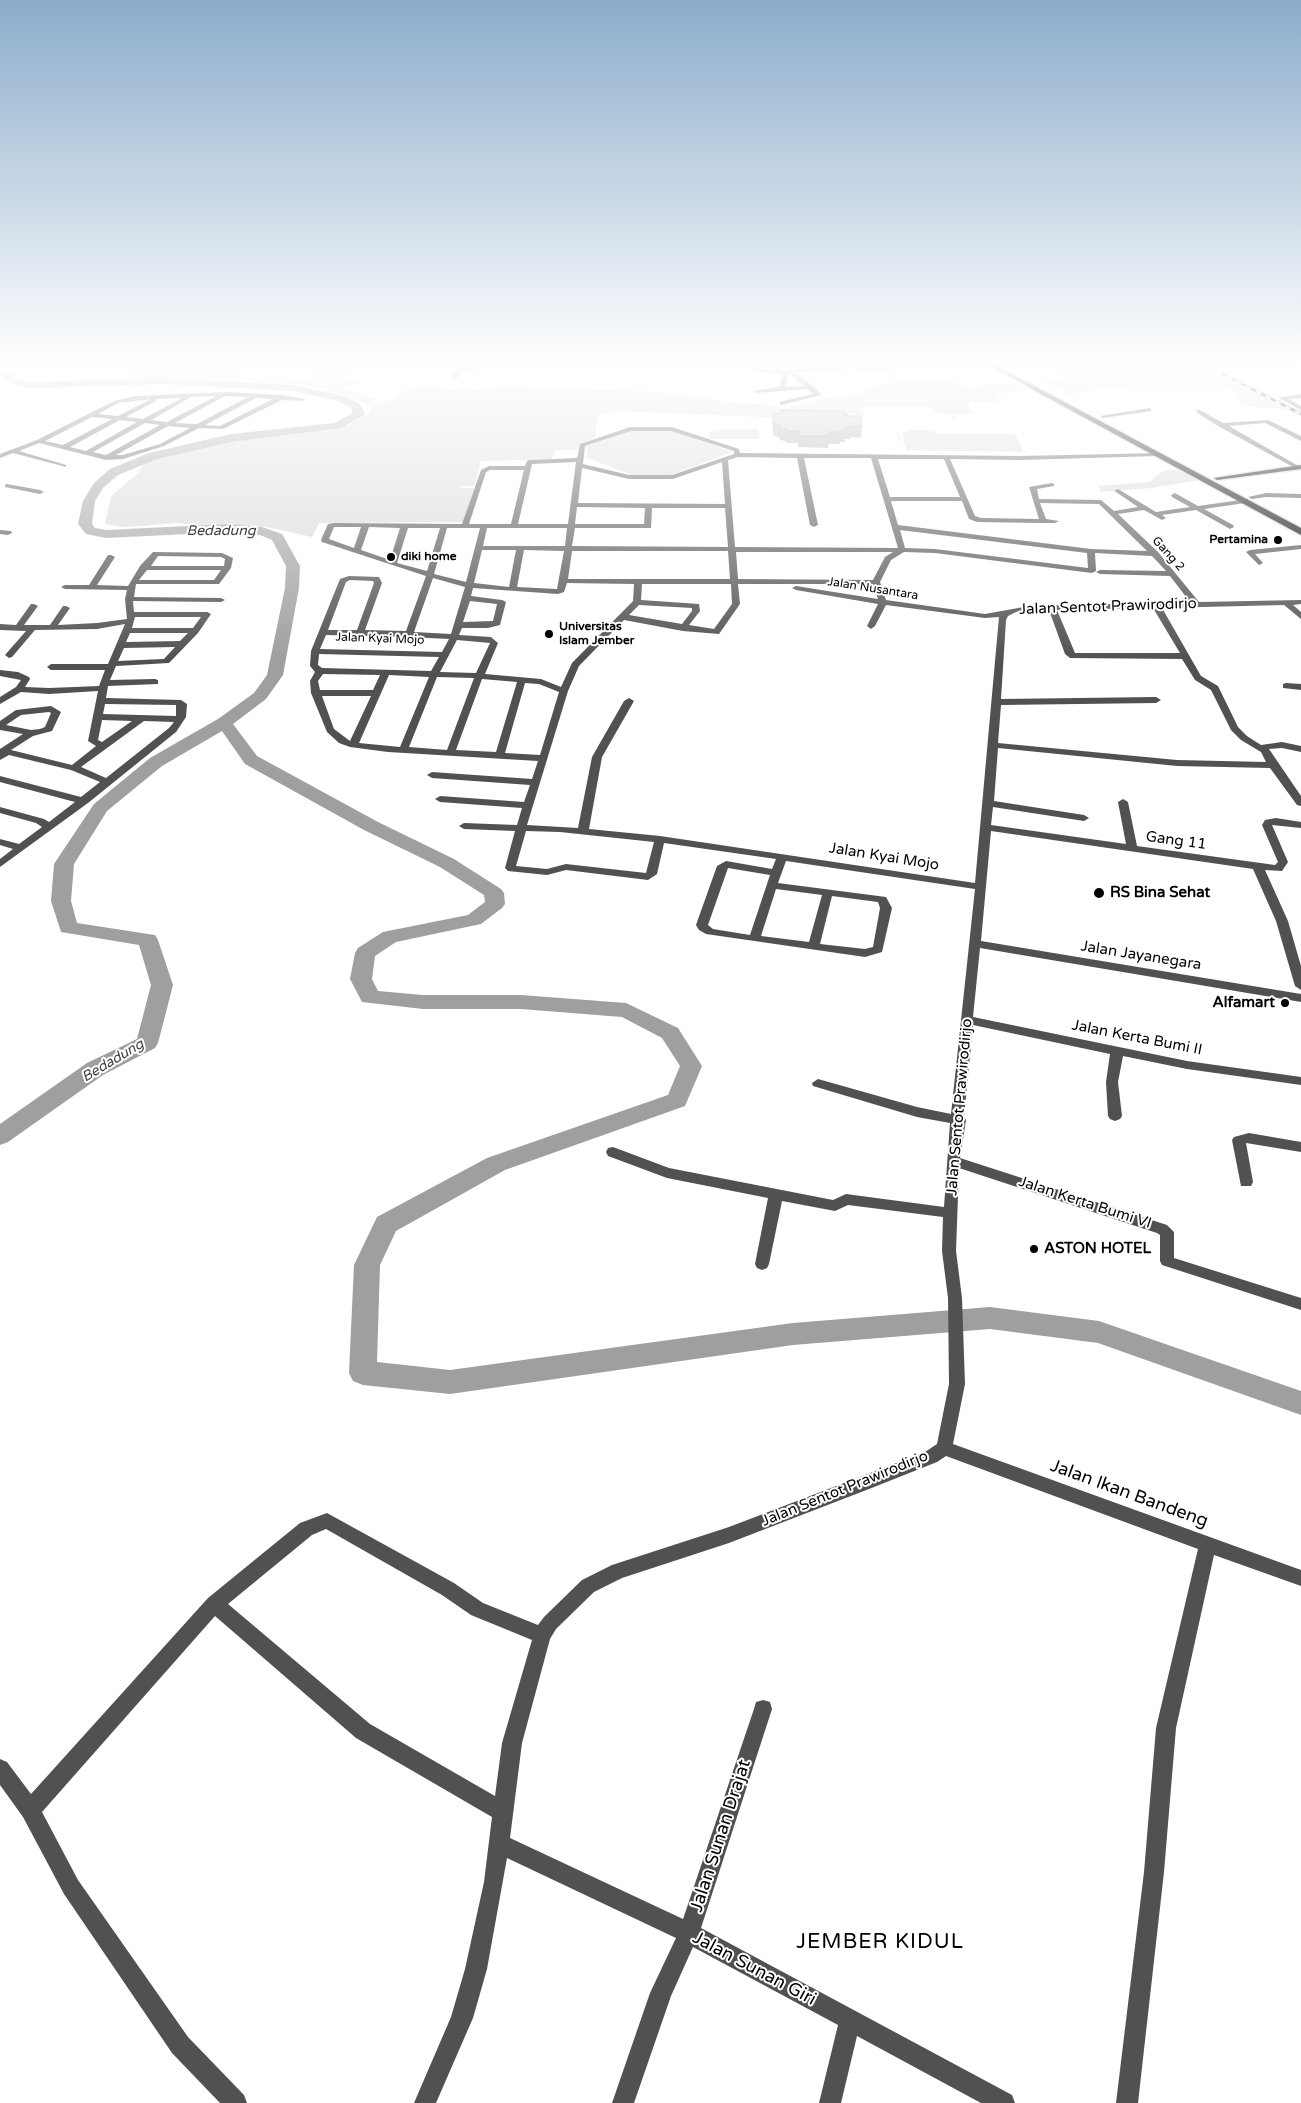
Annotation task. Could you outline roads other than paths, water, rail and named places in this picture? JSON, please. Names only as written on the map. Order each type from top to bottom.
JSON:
[{"type":"highway","points":[[1179,464],[1301,523]]},
{"type":"highway","points":[[1192,464],[1217,478],[1301,532]]},
{"type":"main road","points":[[1217,478],[1299,467]]},
{"type":"street","points":[[58,464],[64,466]]},
{"type":"street","points":[[514,526],[528,464]]},
{"type":"street","points":[[580,464],[570,526],[564,581],[561,590],[558,592],[512,590],[468,585],[393,564],[327,541],[325,538],[332,525],[570,526],[731,550],[935,551],[1092,571],[1091,551]]},
{"type":"street","points":[[588,464],[633,477],[671,477],[710,464]]},
{"type":"street","points":[[624,618],[710,632],[717,631],[736,606],[725,464]]},
{"type":"street","points":[[802,464],[814,525]]},
{"type":"street","points":[[876,464],[888,499],[901,550]]},
{"type":"street","points":[[949,464],[970,516],[975,519],[1055,522]]},
{"type":"street","points":[[465,526],[483,471],[489,468],[527,468]]},
{"type":"street","points":[[0,490],[4,485],[40,492]]},
{"type":"street","points":[[1043,521],[1033,486],[1052,485]]},
{"type":"street","points":[[1118,491],[1166,521]]},
{"type":"street","points":[[1175,494],[1230,528]]},
{"type":"street","points":[[1155,514],[1266,495],[1301,496]]},
{"type":"street","points":[[888,499],[963,500]]},
{"type":"street","name":"Gang 2","points":[[1036,501],[1096,500],[1102,503],[1155,554],[1196,604]]},
{"type":"street","points":[[573,505],[728,506]]},
{"type":"street","points":[[648,538],[650,505]]},
{"type":"street","points":[[1112,513],[1145,508]]},
{"type":"street","points":[[357,551],[366,525]]},
{"type":"street","points":[[393,564],[405,525]]},
{"type":"street","name":"Jalan Kyai Mojo","points":[[409,634],[430,575],[444,526]]},
{"type":"street","points":[[451,752],[479,676],[494,643],[493,640],[454,636],[459,625],[484,526]]},
{"type":"street","points":[[896,527],[1091,551],[1155,554]]},
{"type":"street","points":[[0,532],[8,534]]},
{"type":"street","points":[[479,548],[567,549],[648,538]]},
{"type":"street","points":[[1259,563],[1250,552],[1301,547]]},
{"type":"street","points":[[512,590],[520,548]]},
{"type":"street","points":[[878,550],[888,559]]},
{"type":"street","points":[[871,626],[883,603],[876,582],[888,559],[901,550]]},
{"type":"street","points":[[65,587],[92,588],[131,585],[214,583],[219,581],[227,568],[229,558],[225,555],[156,554],[131,585],[129,599],[130,622],[104,686],[93,741],[102,746]]},
{"type":"street","points":[[92,588],[111,557]]},
{"type":"street","points":[[143,568],[227,568]]},
{"type":"street","points":[[1100,572],[1172,574]]},
{"type":"street","name":"Jalan Kyai Mojo","points":[[316,693],[314,680],[320,671],[314,666],[315,651],[344,579],[376,579],[379,581],[360,633]]},
{"type":"street","points":[[564,581],[876,582]]},
{"type":"street","points":[[638,581],[637,602],[624,618],[594,644],[575,665],[564,691],[510,868],[547,872],[566,867],[648,877],[652,874],[660,839]]},
{"type":"street","name":"Jalan Nusantara","points":[[759,582],[883,603],[1004,617]]},
{"type":"street","points":[[459,625],[488,625],[497,623],[502,602],[466,598]]},
{"type":"street","points":[[52,667],[111,666],[164,662],[195,631],[218,600],[129,599]]},
{"type":"street","points":[[637,602],[696,606],[696,611],[683,628]]},
{"type":"street","name":"Jalan Sentot Prawirodirjo","points":[[425,2103],[462,2018],[476,1969],[494,1882],[512,1743],[542,1635],[564,1608],[588,1586],[618,1571],[729,1535],[931,1457],[944,1448],[958,1384],[955,1298],[949,1251],[953,1161],[959,1120],[976,944],[1004,617],[1022,608],[1301,602]]},
{"type":"street","points":[[1287,603],[1301,617]]},
{"type":"street","points":[[1156,605],[1198,678],[1216,688],[1234,728],[1244,738],[1263,750],[1301,803]]},
{"type":"street","points":[[18,628],[34,606]]},
{"type":"street","points":[[1052,607],[1069,654],[1073,656],[1185,656]]},
{"type":"street","points":[[52,628],[66,608]]},
{"type":"street","points":[[0,627],[52,628],[98,626],[208,614]]},
{"type":"street","points":[[130,622],[195,631]]},
{"type":"street","points":[[9,654],[33,628]]},
{"type":"street","name":"Jalan Kyai Mojo","points":[[323,632],[454,636],[434,674],[404,749]]},
{"type":"street","points":[[121,645],[183,644]]},
{"type":"street","name":"Jalan Kyai Mojo","points":[[315,651],[445,655]]},
{"type":"street","points":[[320,671],[386,672],[522,679],[541,682],[564,691]]},
{"type":"street","points":[[0,672],[23,676],[26,679],[19,689],[0,701]]},
{"type":"street","points":[[353,745],[386,672]]},
{"type":"street","points":[[500,755],[522,679]]},
{"type":"street","points":[[19,689],[49,691],[155,682]]},
{"type":"street","points":[[1286,686],[1301,687]]},
{"type":"street","points":[[378,693],[316,693],[330,730],[342,741],[353,745],[544,758]]},
{"type":"street","points":[[996,702],[1156,700]]},
{"type":"street","points":[[0,864],[173,730],[180,719],[182,704],[178,702],[101,701]]},
{"type":"street","points":[[583,831],[597,757],[629,701]]},
{"type":"street","points":[[3,752],[31,733],[49,729],[55,710],[21,711],[2,724],[4,729],[31,733]]},
{"type":"street","points":[[98,717],[180,719]]},
{"type":"street","points":[[74,768],[142,718]]},
{"type":"street","points":[[994,745],[1177,763],[1273,765]]},
{"type":"street","points":[[1263,750],[1263,747],[1270,745],[1301,749]]},
{"type":"street","points":[[3,752],[74,768],[108,782]]},
{"type":"street","points":[[432,774],[536,782]]},
{"type":"street","points":[[0,779],[84,800]]},
{"type":"street","points":[[440,799],[528,805]]},
{"type":"street","points":[[1123,802],[1132,850]]},
{"type":"street","points":[[988,803],[1084,818]]},
{"type":"street","points":[[0,810],[40,821],[49,827]]},
{"type":"street","name":"Gang 11","points":[[985,827],[1132,850],[1278,869],[1282,866],[1280,854],[1267,825],[1269,822],[1301,825]]},
{"type":"street","name":"Jalan Kyai Mojo","points":[[464,826],[583,831],[660,839],[981,887]]},
{"type":"street","points":[[0,842],[21,848]]},
{"type":"street","points":[[754,939],[782,857]]},
{"type":"street","points":[[772,885],[878,897],[886,905],[878,949],[865,953],[814,945],[754,939],[710,932],[703,928],[702,925],[721,868],[726,864],[776,873]]},
{"type":"street","points":[[1258,867],[1282,921],[1301,986]]},
{"type":"street","points":[[814,945],[828,892]]},
{"type":"street","name":"Jalan Jayanegara","points":[[976,944],[1301,998]]},
{"type":"street","name":"Jalan Kerta Bumi II","points":[[968,1020],[1187,1065],[1301,1081]]},
{"type":"street","points":[[1115,1116],[1112,1082],[1117,1052]]},
{"type":"street","points":[[818,1083],[917,1112],[959,1120]]},
{"type":"street","points":[[1246,1182],[1239,1140],[1249,1138],[1301,1147]]},
{"type":"street","points":[[614,1152],[667,1173],[835,1206],[846,1199],[950,1213]]},
{"type":"street","name":"Jalan Kerta Bumi VI","points":[[953,1161],[1162,1229],[1167,1232],[1167,1261],[1301,1304]]},
{"type":"street","points":[[762,1264],[776,1194]]},
{"type":"street","name":"Jalan Ikan Bandeng","points":[[944,1448],[1301,1578]]},
{"type":"street","points":[[30,1810],[214,1604],[306,1529],[327,1522],[448,1589],[477,1609],[542,1635]]},
{"type":"street","points":[[1127,2103],[1154,1872],[1166,1728],[1208,1545]]},
{"type":"street","points":[[214,1604],[363,1730],[503,1812]]},
{"type":"street","name":"Jalan Sunan Drajat","points":[[623,2103],[661,1993],[689,1933],[763,1709]]},
{"type":"street","points":[[0,1769],[30,1810],[71,1887],[180,2045],[236,2103]]},
{"type":"street","name":"Jalan Sunan Giri","points":[[499,1843],[689,1933],[1004,2103]]},
{"type":"street","points":[[830,2103],[850,2021]]},
{"type":"waterway","name":"Bedadung","points":[[133,464],[114,472],[98,486],[89,501],[85,524],[91,531],[106,534],[229,528],[262,531],[277,537],[286,550],[293,566],[292,588],[275,675],[260,696],[224,723]]},
{"type":"waterway","name":"Bedadung","points":[[0,1136],[95,1069],[147,1043],[162,985],[148,940],[68,928],[61,901],[64,864],[100,808],[156,762],[224,723]]},
{"type":"waterway","points":[[224,723],[251,760],[371,826],[447,863],[494,893],[495,904],[474,920],[390,937],[365,953],[361,979],[370,997],[423,1002],[521,1002],[626,1010],[670,1033],[691,1066],[677,1100],[496,1164],[386,1224],[367,1265],[363,1373],[450,1382],[793,1334],[990,1318],[1099,1332],[1301,1403]]},
{"type":"place","name":"Pertamina","points":[[1278,540]]},
{"type":"place","name":"diki home","points":[[391,557]]},
{"type":"place","name":"Universitas Islam Jember","points":[[549,634]]},
{"type":"place","name":"RS Bina Sehat","points":[[1099,893]]},
{"type":"place","name":"Alfamart","points":[[1285,1003]]},
{"type":"place","name":"ASTON HOTEL","points":[[1034,1249]]},
{"type":"district","name":"JEMBER KIDUL","points":[[880,1942]]}]
